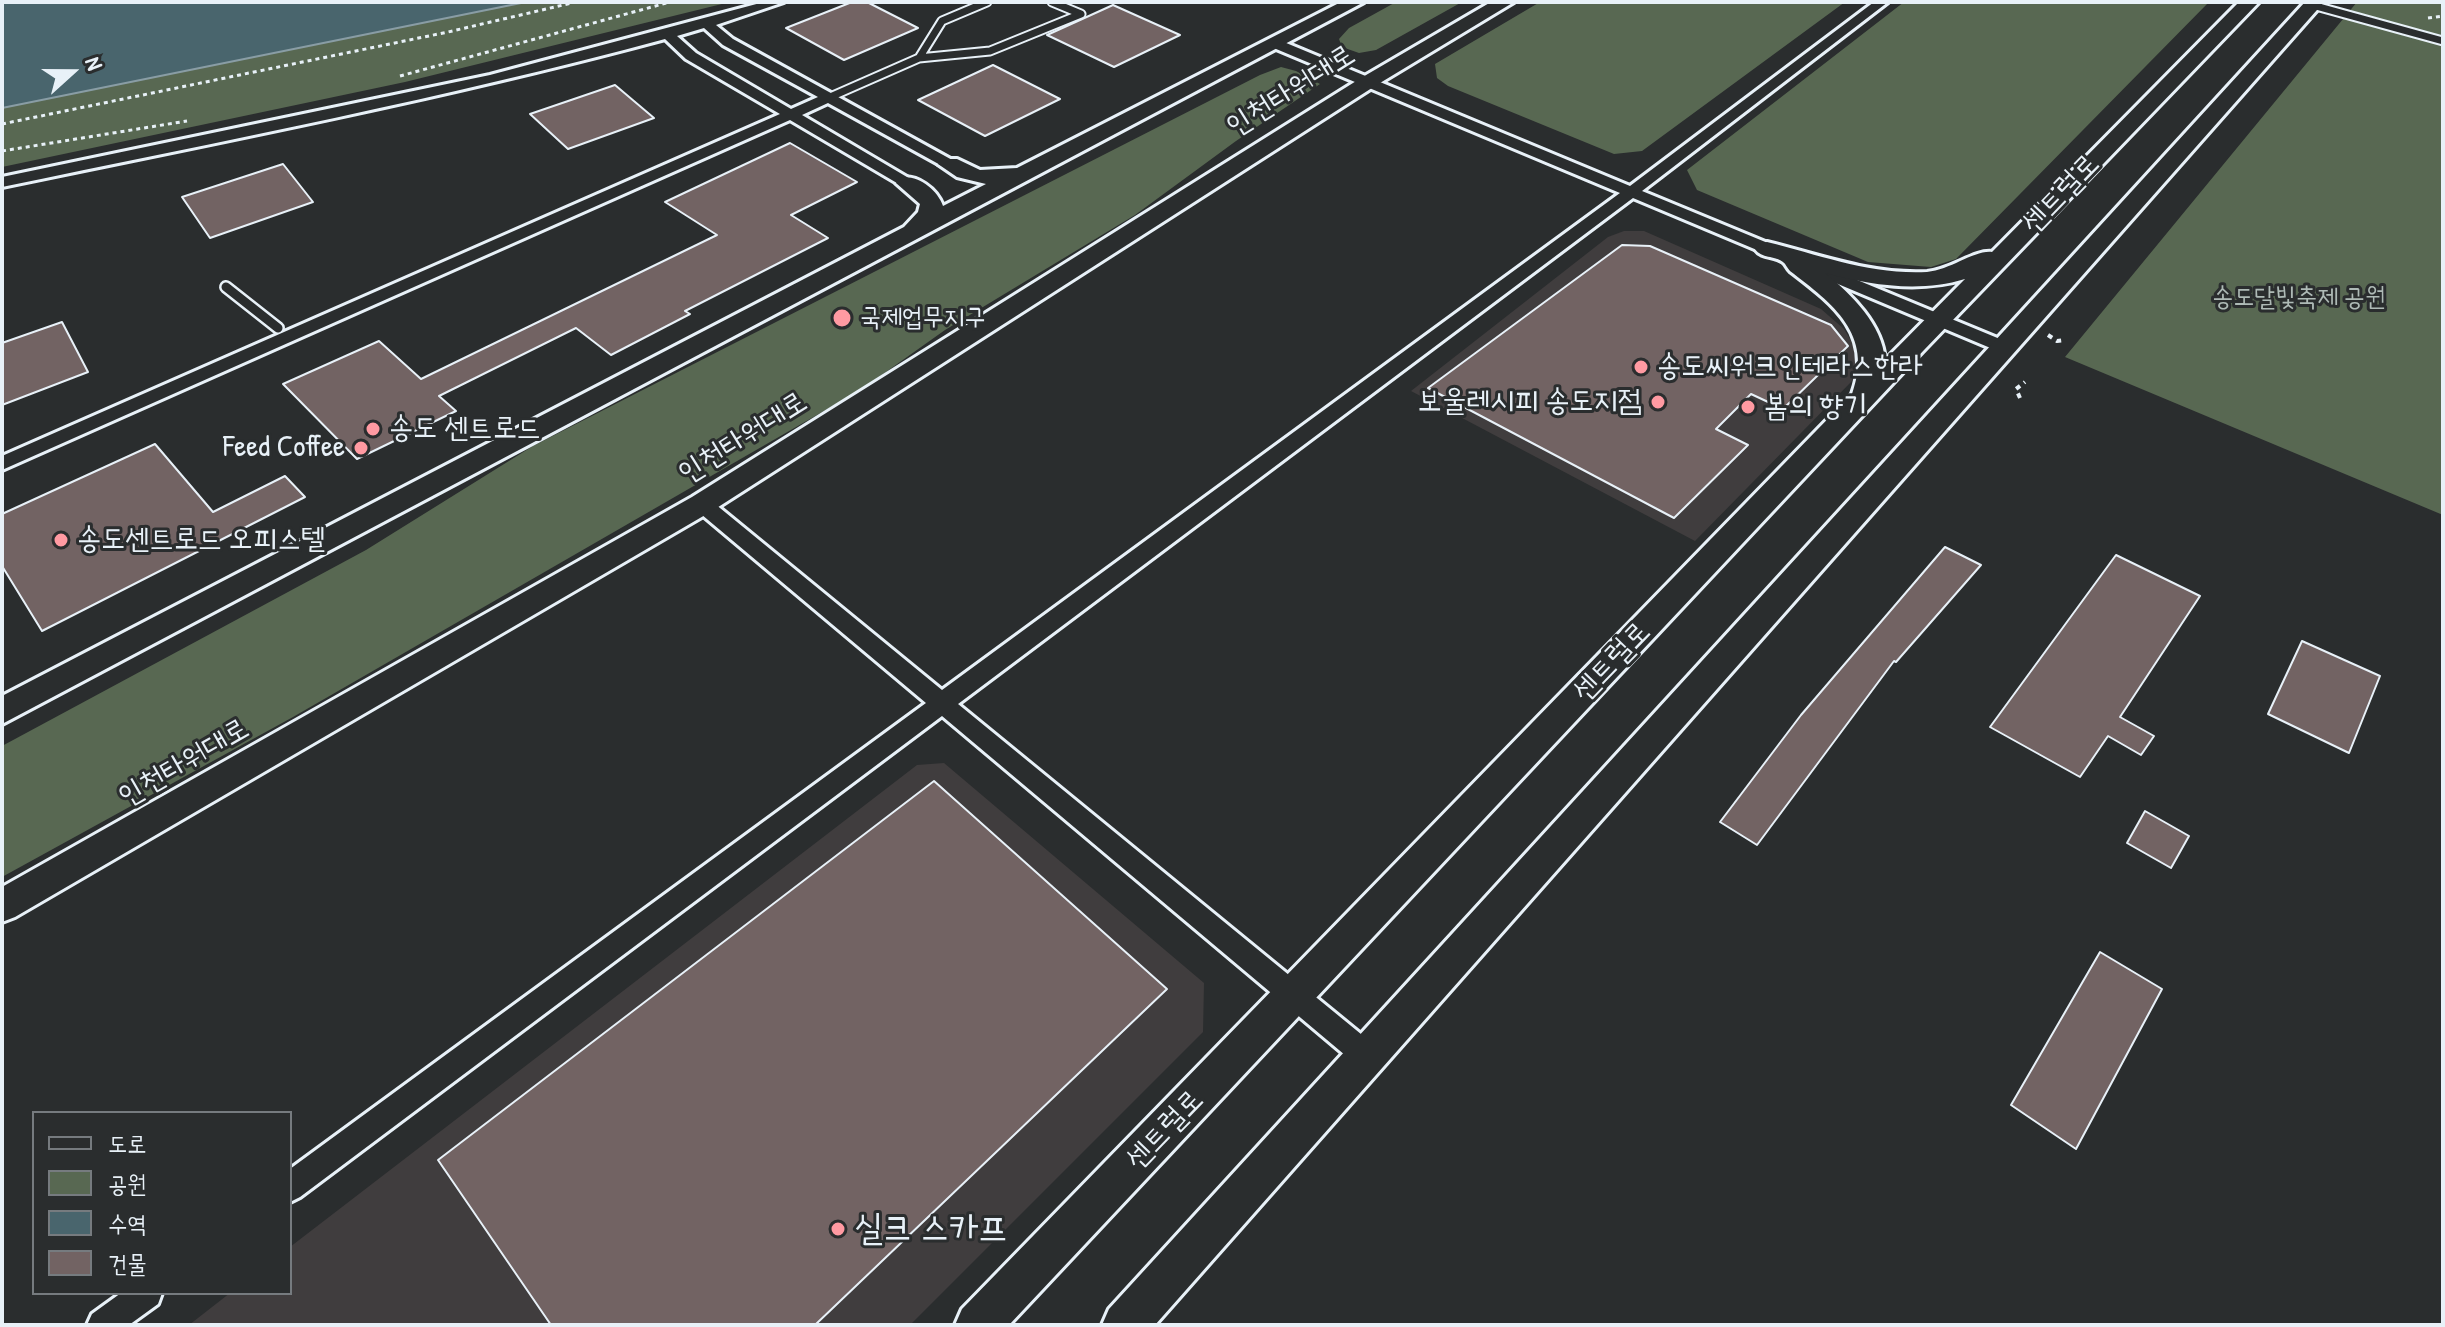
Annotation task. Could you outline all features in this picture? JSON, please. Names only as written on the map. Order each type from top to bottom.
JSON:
[{"type":"main road","name":"인천타워대로","points":[[2,711],[909,233],[1355,2]]},
{"type":"main road","name":"인천타워대로","points":[[2,906],[702,504],[1368,82],[1505,2]]},
{"type":"main road","name":"센트럴로","points":[[978,1325],[1938,320],[2250,2]]},
{"type":"main road","name":"센트럴로","points":[[1125,1325],[2314,4]]},
{"type":"main road","points":[[949,164],[968,175],[982,178],[1012,175],[1040,165]]},
{"type":"main road","points":[[907,183],[928,196],[933,210],[909,233]]},
{"type":"main road","points":[[1773,251],[1831,267],[1933,279],[1961,273],[2020,236]]},
{"type":"main road","points":[[1773,251],[1813,275],[1832,292],[1869,337],[1874,363],[1873,380],[1864,398]]},
{"type":"street","points":[[2,182],[408,96],[669,35],[778,2]]},
{"type":"street","points":[[292,1186],[1631,192],[1882,2]]},
{"type":"street","points":[[707,24],[728,42],[949,164]]},
{"type":"street","points":[[669,35],[691,56],[787,116],[907,183]]},
{"type":"street","points":[[1274,43],[2006,348]]},
{"type":"street","points":[[2,464],[828,98]]},
{"type":"street","points":[[702,504],[1368,1057]]},
{"type":"street","points":[[103,1325],[144,1295]]},
{"type":"lane","points":[[919,58],[942,21],[987,2]]},
{"type":"lane","points":[[828,98],[919,58],[990,51],[1081,14],[1052,2]]},
{"type":"lane","points":[[2314,4],[2443,41]]},
{"type":"lane","points":[[226,287],[278,328]]},
{"type":"path","points":[[2,124],[448,32],[576,2]]},
{"type":"path","points":[[392,78],[670,2]]},
{"type":"path","points":[[2,151],[191,120]]},
{"type":"path","points":[[2047,334],[2056,344],[2066,340]]},
{"type":"path","points":[[2020,398],[2016,389],[2025,382]]},
{"type":"shaded area","name":"송도씨워크인테라스한라","points":[[1624,231],[1644,231],[1821,309],[1844,329],[1857,351],[1856,373],[1852,381],[1695,541],[1411,391],[1608,237]]},
{"type":"shaded area","points":[[944,763],[1204,983],[1203,1032],[910,1325],[189,1325],[227,1295],[292,1295],[292,1245],[917,765]]},
{"type":"green space","points":[[526,2],[730,2],[405,82],[2,167],[2,108]]},
{"type":"green space","points":[[1396,2],[1462,2],[1376,50],[1359,53],[1342,47],[1339,39],[1349,28]]},
{"type":"green space","points":[[1540,2],[1845,2],[1642,151],[1614,154],[1448,86],[1437,78],[1435,64]]},
{"type":"green space","points":[[1904,2],[2209,2],[1956,259],[1931,267],[1868,262],[1697,190],[1687,170]]},
{"type":"green space","name":"송도달빛축제 공원","points":[[2357,2],[2443,2],[2443,515],[2065,357]]},
{"type":"green space","points":[[1281,67],[1320,84],[1135,215],[945,330],[862,389],[293,717],[2,877],[2,746],[366,550],[533,446]]},
{"type":"water","points":[[2,2],[526,2],[2,108]]},
{"type":"building","points":[[852,2],[867,2],[918,28],[844,60],[786,28]]},
{"type":"building","points":[[1113,5],[1180,35],[1114,67],[1047,35]]},
{"type":"building","points":[[993,65],[1060,99],[985,136],[918,100]]},
{"type":"building","points":[[615,85],[654,118],[568,149],[530,114]]},
{"type":"building","name":"송도 센트로드","points":[[790,143],[857,182],[791,215],[828,238],[685,311],[690,314],[611,355],[576,328],[439,396],[456,411],[357,459],[283,384],[379,341],[421,379],[717,235],[665,202]]},
{"type":"building","points":[[283,164],[313,202],[210,238],[182,197]]},
{"type":"building","name":"송도씨워크인테라스한라","points":[[1622,245],[1650,246],[1831,325],[1848,346],[1783,409],[1751,394],[1716,429],[1748,445],[1674,518],[1428,388]]},
{"type":"building","points":[[62,322],[88,372],[2,405],[2,343]]},
{"type":"building","points":[[155,444],[213,512],[285,476],[305,497],[42,631],[2,566],[2,514]]},
{"type":"building","points":[[1945,547],[1981,565],[1894,661],[1757,845],[1720,822],[1801,715]]},
{"type":"building","points":[[2116,555],[2200,596],[2120,717],[2154,736],[2141,755],[2108,736],[2080,777],[1990,727]]},
{"type":"building","points":[[2302,641],[2380,676],[2349,753],[2268,714]]},
{"type":"building","points":[[934,781],[1167,989],[815,1325],[551,1325],[438,1160]]},
{"type":"building","points":[[2145,811],[2189,836],[2171,868],[2127,843]]},
{"type":"building","points":[[2100,952],[2162,989],[2076,1149],[2011,1105]]},
{"type":"place","name":"국제업무지구","points":[[842,318]]},
{"type":"place","name":"송도씨워크인테라스한라","points":[[1641,367]]},
{"type":"place","name":"보울레시피 송도지점","points":[[1658,402]]},
{"type":"place","name":"봄의 향기","points":[[1748,407]]},
{"type":"place","name":"송도 센트로드","points":[[373,429]]},
{"type":"place","name":"Feed Coffee","points":[[361,448]]},
{"type":"place","name":"송도센트로드 오피스텔","points":[[61,540]]},
{"type":"place","name":"실크 스카프","points":[[838,1229]]}]
